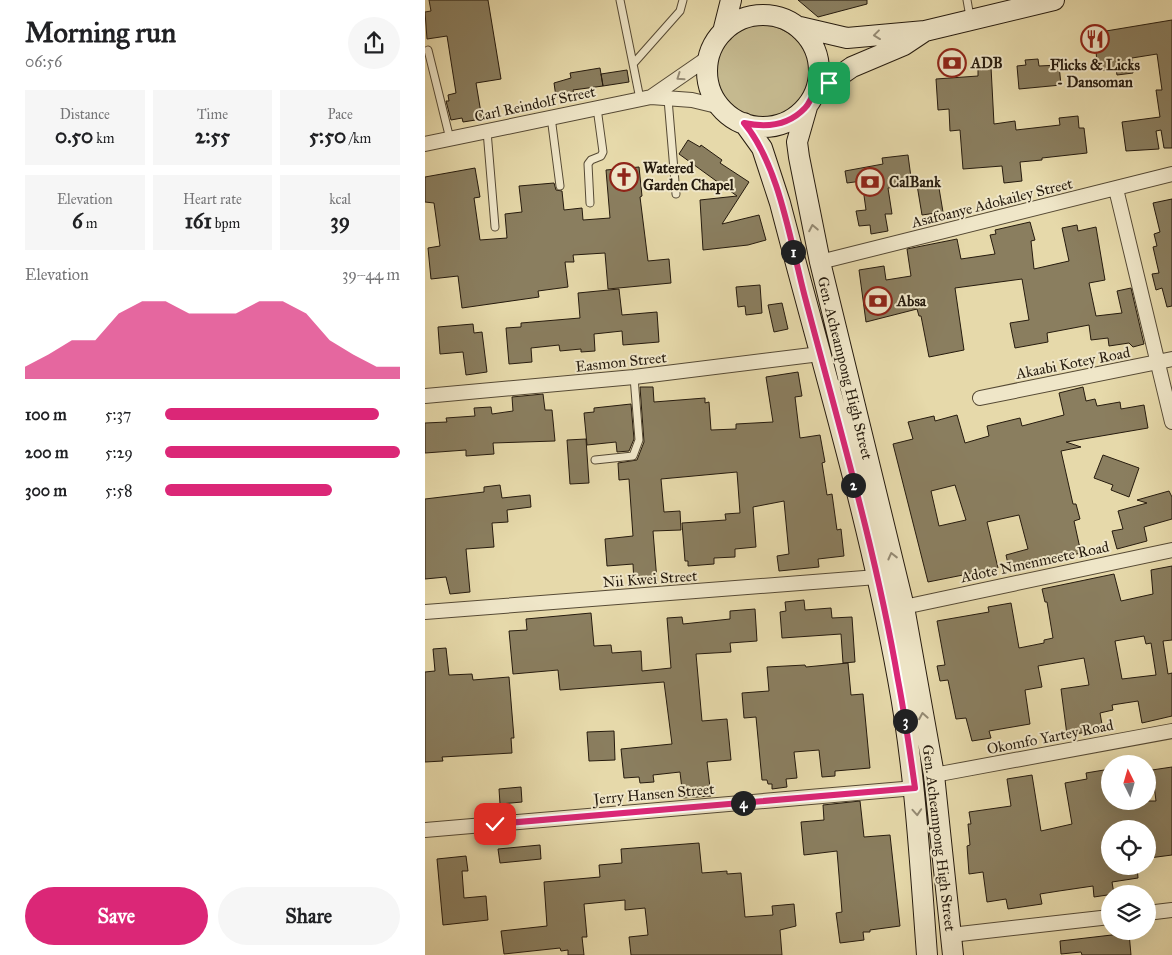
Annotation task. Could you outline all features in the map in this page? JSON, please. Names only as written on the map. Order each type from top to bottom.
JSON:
[{"type":"main road","points":[[723,32],[731,0]]},
{"type":"main road","points":[[768,0],[811,41],[818,57],[820,75],[811,99]]},
{"type":"main road","points":[[925,31],[904,45],[852,67],[811,99],[794,118],[778,125],[761,127],[744,123],[729,115],[721,107],[709,87],[707,70],[709,57],[719,37],[731,24],[747,17],[766,14],[847,38],[925,31],[1054,0]]},
{"type":"main road","name":"Gen. Acheampong High Street","points":[[811,99],[797,142],[820,262],[905,607],[934,776],[952,945]]},
{"type":"main road","name":"Gen. Acheampong High Street","points":[[744,123],[761,148],[778,195],[877,577],[898,679],[915,788],[927,955]]},
{"type":"street","name":"Carl Reindolf Street","points":[[646,98],[709,57]]},
{"type":"street","name":"Carl Reindolf Street","points":[[425,144],[646,98],[693,100],[721,107]]},
{"type":"street","name":"Asafoanye Adokailey Street","points":[[820,262],[1172,174]]},
{"type":"street","points":[[1116,189],[1166,361],[1172,422]]},
{"type":"street","name":"Easmon Street","points":[[425,396],[633,378],[820,354]]},
{"type":"street","name":"Akaabi Kotey Road","points":[[980,398],[1166,361]]},
{"type":"street","name":"Adote Nmenmeete Road","points":[[905,607],[1172,550]]},
{"type":"street","name":"Nii Kwei Street","points":[[425,612],[877,577]]},
{"type":"street","name":"Okomfo Yartey Road","points":[[934,776],[1172,731]]},
{"type":"street","name":"Jerry Hansen Street","points":[[425,830],[915,788]]},
{"type":"street","points":[[1156,912],[1172,910]]},
{"type":"street","points":[[952,945],[1101,919]]},
{"type":"lane","points":[[620,0],[633,64],[646,98]]},
{"type":"lane","points":[[633,64],[679,11],[683,0]]},
{"type":"lane","points":[[967,0],[971,20]]},
{"type":"lane","points":[[428,50],[450,139]]},
{"type":"lane","points":[[668,99],[676,194]]},
{"type":"lane","points":[[589,203],[588,164],[591,160],[601,156],[603,152],[597,108]]},
{"type":"lane","points":[[551,117],[560,186]]},
{"type":"lane","points":[[487,131],[495,226]]},
{"type":"lane","points":[[595,460],[633,456],[636,450],[639,440],[633,378]]},
{"type":"shaded area","points":[[762,25],[780,29],[796,39],[806,55],[810,73],[806,91],[796,107],[780,117],[762,121],[744,117],[728,107],[718,91],[714,73],[718,55],[728,39],[744,29]]},
{"type":"building","points":[[429,0],[488,0],[501,79],[476,83],[482,119],[463,122],[462,118],[451,120],[446,101],[449,101],[448,95],[456,93],[447,36],[427,39],[425,12],[431,11]]},
{"type":"building","points":[[798,0],[867,0],[867,4],[818,17]]},
{"type":"building","points":[[1172,20],[1172,148],[1164,148],[1161,130],[1156,131],[1159,149],[1126,151],[1122,122],[1160,117],[1156,90],[1162,90],[1157,54],[1132,58],[1133,73],[1117,75],[1116,69],[1098,71],[1094,33]]},
{"type":"building","points":[[1038,59],[1039,66],[1059,65],[1061,85],[1019,89],[1017,66],[1026,65],[1025,60]]},
{"type":"building","points":[[991,67],[994,124],[1015,121],[1016,130],[1060,125],[1059,118],[1078,116],[1079,128],[1084,128],[1087,153],[1020,162],[1022,181],[1004,183],[1002,166],[963,169],[960,130],[950,131],[949,109],[938,110],[936,79],[978,76],[978,68]]},
{"type":"building","points":[[600,68],[603,86],[573,90],[574,94],[556,97],[554,83],[571,78],[570,73]]},
{"type":"building","points":[[627,70],[629,82],[603,86],[601,74]]},
{"type":"building","points":[[688,140],[700,147],[701,145],[722,160],[720,163],[749,182],[722,224],[759,215],[766,240],[748,245],[703,250],[700,200],[737,196],[679,154]]},
{"type":"building","points":[[908,155],[912,185],[888,188],[892,214],[885,214],[888,231],[871,234],[870,225],[859,226],[856,211],[866,210],[862,181],[847,183],[845,171],[883,164],[882,158]]},
{"type":"building","points":[[639,167],[642,196],[640,197],[648,261],[669,259],[671,283],[608,289],[605,253],[573,255],[574,262],[565,262],[568,287],[538,291],[539,297],[462,308],[458,276],[431,279],[428,248],[440,246],[434,203],[425,202],[425,177],[475,168],[480,197],[474,198],[480,240],[507,238],[505,214],[522,212],[519,186],[554,183],[556,190],[562,191],[564,210],[582,208],[583,220],[610,218],[606,170]]},
{"type":"building","points":[[938,182],[943,212],[922,215],[917,185]]},
{"type":"building","points":[[1172,199],[1172,306],[1167,307],[1162,288],[1156,290],[1152,274],[1159,273],[1153,247],[1157,246],[1154,234],[1160,232],[1153,203]]},
{"type":"building","points":[[1030,222],[1035,240],[1031,241],[1034,269],[1069,261],[1062,228],[1077,225],[1078,231],[1096,227],[1105,280],[1089,283],[1096,316],[1122,313],[1117,291],[1131,288],[1144,344],[1133,347],[1129,343],[1109,346],[1108,338],[1091,340],[1089,325],[1047,333],[1048,342],[1015,348],[1010,323],[1029,320],[1022,279],[955,288],[964,350],[929,357],[921,316],[919,316],[917,309],[866,322],[859,270],[884,266],[886,280],[911,276],[907,249],[957,239],[961,259],[995,254],[990,235],[996,234],[995,230]]},
{"type":"building","points":[[760,285],[762,313],[746,315],[745,306],[738,307],[736,287]]},
{"type":"building","points":[[619,289],[622,315],[657,312],[659,342],[623,345],[622,331],[594,334],[595,351],[581,352],[581,349],[560,351],[559,345],[531,348],[532,362],[509,364],[506,328],[521,327],[521,323],[580,318],[578,293]]},
{"type":"building","points":[[782,303],[788,329],[774,332],[768,305]]},
{"type":"building","points":[[473,324],[474,333],[482,332],[487,372],[466,375],[463,352],[440,354],[438,327]]},
{"type":"building","points":[[798,372],[802,396],[795,397],[800,438],[820,435],[825,462],[822,463],[827,495],[832,494],[837,530],[841,529],[844,556],[818,559],[819,567],[779,571],[777,556],[789,554],[784,501],[753,507],[756,547],[735,549],[735,557],[714,558],[714,564],[688,566],[688,561],[685,561],[682,523],[726,520],[725,514],[740,513],[737,472],[661,479],[664,512],[680,511],[681,530],[653,531],[657,581],[634,583],[633,564],[607,566],[605,539],[633,536],[629,479],[619,480],[618,463],[637,460],[644,442],[640,387],[653,387],[654,402],[705,398],[705,403],[709,402],[711,430],[736,429],[736,424],[773,422],[766,377]]},
{"type":"building","points":[[1083,387],[1086,401],[1095,399],[1097,406],[1120,402],[1121,409],[1144,405],[1148,428],[1066,442],[1081,447],[1061,451],[1073,504],[1076,504],[1080,519],[1074,521],[1081,553],[1009,569],[1006,555],[1028,549],[1019,515],[987,522],[998,568],[928,582],[893,444],[913,439],[908,422],[934,416],[935,421],[957,415],[965,443],[989,436],[987,426],[1020,418],[1022,426],[1064,415],[1059,393]],"holes":[[[955,485],[966,520],[939,526],[931,491]]]},
{"type":"building","points":[[543,394],[545,410],[552,410],[555,441],[493,443],[494,454],[466,456],[466,450],[425,453],[425,423],[447,422],[446,418],[475,416],[474,408],[491,407],[492,414],[513,411],[512,397]]},
{"type":"building","points":[[631,404],[634,439],[629,451],[617,452],[616,442],[587,445],[584,413],[594,412],[594,408]]},
{"type":"building","points":[[586,439],[589,483],[570,484],[567,440]]},
{"type":"building","points":[[1103,455],[1139,468],[1129,497],[1111,490],[1113,485],[1094,478]]},
{"type":"building","points":[[500,485],[502,498],[530,495],[531,507],[507,510],[508,522],[492,523],[494,547],[466,549],[470,592],[450,594],[446,577],[425,579],[425,499],[484,492],[484,487]]},
{"type":"building","points":[[1169,491],[1172,497],[1172,519],[1144,527],[1147,541],[1117,549],[1112,531],[1123,529],[1118,511],[1147,503],[1137,500]]},
{"type":"building","points":[[1172,566],[1172,640],[1163,641],[1168,674],[1172,673],[1172,716],[1142,723],[1138,701],[1112,705],[1113,710],[1100,713],[1103,730],[1067,735],[1061,689],[1089,685],[1084,658],[1038,666],[1042,687],[1025,690],[1030,724],[989,731],[991,738],[972,741],[966,718],[956,719],[948,680],[940,681],[937,666],[945,665],[937,621],[989,612],[988,607],[1011,603],[1019,648],[1044,643],[1044,640],[1053,638],[1047,602],[1045,602],[1042,589],[1114,574],[1121,601],[1153,594],[1151,570]],"holes":[[[1144,636],[1146,644],[1151,643],[1156,675],[1122,679],[1115,641]]]},
{"type":"building","points":[[804,600],[805,610],[831,608],[832,618],[852,617],[855,662],[843,663],[841,634],[782,638],[780,612],[786,611],[785,602]]},
{"type":"building","points":[[755,609],[757,641],[730,643],[731,652],[696,654],[702,721],[727,719],[731,760],[707,762],[711,796],[683,798],[680,772],[653,775],[654,782],[640,783],[639,777],[624,778],[621,749],[672,744],[664,682],[560,690],[558,670],[513,674],[509,631],[527,630],[526,619],[591,613],[594,646],[611,645],[612,653],[641,651],[642,671],[671,668],[667,618],[682,617],[683,624],[730,619],[730,611]]},
{"type":"building","points":[[446,648],[449,675],[472,674],[473,680],[509,677],[514,738],[511,738],[512,753],[442,757],[443,761],[425,762],[425,672],[435,671],[433,649]]},
{"type":"building","points":[[848,663],[851,695],[863,694],[870,768],[835,771],[835,776],[822,777],[819,750],[794,752],[797,778],[786,779],[787,787],[772,789],[772,784],[768,784],[767,780],[762,780],[756,717],[744,718],[742,693],[769,691],[767,667],[805,665],[806,667]]},
{"type":"building","points":[[614,731],[615,760],[589,761],[587,732]]},
{"type":"building","points":[[1172,767],[1172,855],[1156,857],[1156,820],[1101,820],[1101,875],[1138,875],[1138,878],[1112,882],[1112,885],[1101,885],[1101,896],[1094,897],[1093,886],[1040,894],[1042,904],[1008,909],[1006,899],[987,902],[983,872],[969,874],[967,846],[970,845],[968,824],[971,824],[969,812],[1011,806],[1007,779],[1032,775],[1041,831],[1072,824],[1065,783],[1087,779],[1086,773],[1101,770],[1101,810],[1156,810],[1156,769]]},
{"type":"building","points":[[521,787],[522,802],[500,804],[499,789]]},
{"type":"building","points":[[860,801],[864,837],[890,835],[900,926],[870,930],[870,932],[863,932],[864,940],[840,943],[836,913],[842,912],[837,851],[804,855],[801,822],[824,820],[823,805]]},
{"type":"building","points":[[699,843],[702,873],[727,871],[727,874],[741,873],[745,917],[773,915],[772,906],[794,904],[796,926],[780,930],[782,955],[631,955],[629,937],[648,935],[645,908],[625,910],[625,900],[584,904],[587,937],[582,937],[584,955],[568,955],[568,950],[561,951],[560,948],[504,954],[501,931],[547,926],[544,882],[600,877],[599,865],[622,863],[621,849]]},
{"type":"building","points":[[540,845],[541,859],[500,863],[498,849]]},
{"type":"building","points":[[466,856],[468,871],[462,871],[464,898],[486,896],[488,920],[443,925],[437,859]]},
{"type":"building","points":[[1101,936],[1101,940],[1130,940],[1131,955],[1082,955],[1081,952],[1061,954],[1060,941]]},
{"type":"place","name":"Flicks & Licks - Dansoman","points":[[1095,39]]},
{"type":"place","name":"ADB","points":[[952,63]]},
{"type":"place","name":"Watered Garden Chapel","points":[[624,177]]},
{"type":"place","name":"CalBank","points":[[870,182]]},
{"type":"place","name":"Absa","points":[[878,301]]},
{"type":"route","points":[[495,824],[915,788],[898,679],[877,577],[820,354],[767,161],[756,138],[744,123],[761,127],[778,125],[794,118],[807,107],[816,92],[829,83]]}]
